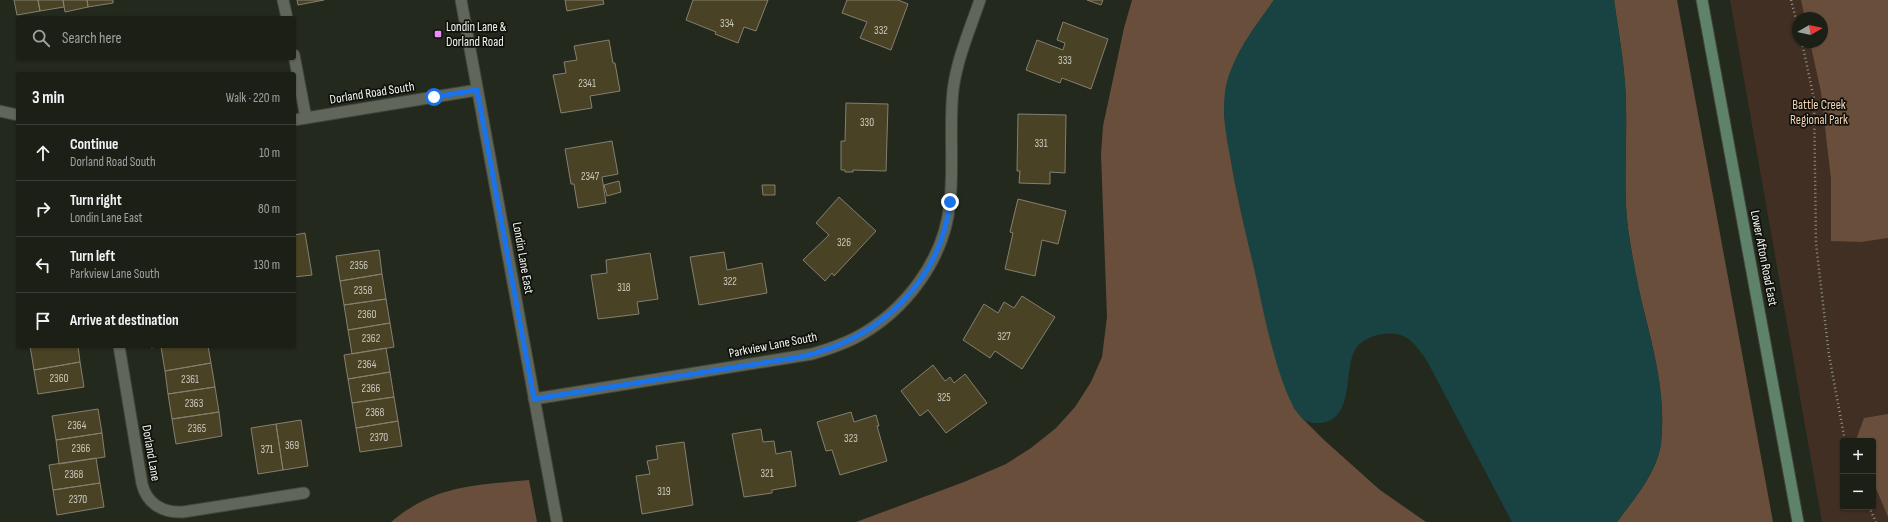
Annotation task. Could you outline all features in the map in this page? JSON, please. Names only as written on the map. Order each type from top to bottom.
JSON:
[{"type":"main road","name":"Lower Afton Road East","points":[[1702,0],[1798,522]]},
{"type":"street","points":[[284,0],[287,16]]},
{"type":"street","name":"Londin Lane East","points":[[461,0],[557,522]]},
{"type":"street","name":"Parkview Lane South","points":[[534,399],[812,354],[854,339],[888,316],[907,297],[926,270],[940,242],[947,223],[951,188],[953,88],[958,65],[980,0]]},
{"type":"street","points":[[295,60],[306,118]]},
{"type":"street","name":"Dorland Road South","points":[[296,120],[477,90]]},
{"type":"street","points":[[0,110],[16,114]]},
{"type":"street","name":"Dorland Lane","points":[[119,348],[140,477],[144,492],[154,504],[168,511],[183,512],[304,493]]},
{"type":"path","points":[[1790,0],[1794,12]]},
{"type":"path","points":[[1803,48],[1814,99],[1816,244],[1829,355],[1844,438]]},
{"type":"path","points":[[1870,510],[1876,522]]},
{"type":"green space","name":"Battle Creek Regional Park","points":[[1730,0],[1888,0],[1888,522],[1822,522]]},
{"type":"shaded area","points":[[1132,0],[1274,0],[1245,42],[1224,114],[1233,172],[1275,354],[1294,408],[1302,418],[1324,440],[1380,490],[1426,522],[856,522],[964,482],[1006,464],[1031,448],[1056,428],[1075,407],[1091,382],[1102,357],[1107,317],[1101,154],[1103,126],[1124,28]]},
{"type":"shaded area","points":[[1614,0],[1677,0],[1773,522],[1617,522],[1644,485],[1655,465],[1661,443],[1662,403],[1660,383],[1638,286],[1628,229],[1625,184],[1626,94]]},
{"type":"shaded area","points":[[1801,0],[1888,0],[1888,238],[1861,242],[1831,241],[1831,179],[1821,92],[1811,48],[1828,48],[1828,12],[1804,12]]},
{"type":"shaded area","points":[[1888,414],[1888,517],[1876,488],[1876,438],[1857,438],[1864,418]]},
{"type":"shaded area","points":[[529,480],[537,522],[391,522],[407,510],[439,494],[456,489],[490,483]]},
{"type":"water","points":[[1274,0],[1614,0],[1626,94],[1625,184],[1628,229],[1637,281],[1652,345],[1661,393],[1662,410],[1661,443],[1655,465],[1644,485],[1617,522],[1512,522],[1426,359],[1412,342],[1401,335],[1385,334],[1370,337],[1358,346],[1351,361],[1343,404],[1339,413],[1331,420],[1321,423],[1308,422],[1301,417],[1293,405],[1278,368],[1266,324],[1238,198],[1224,116],[1225,92],[1237,55]]},
{"type":"building","points":[[14,0],[38,0],[40,11],[17,15]]},
{"type":"building","points":[[38,0],[63,0],[64,7],[40,11]]},
{"type":"building","points":[[63,0],[87,0],[88,7],[65,12]]},
{"type":"building","points":[[87,0],[113,0],[113,3],[88,7]]},
{"type":"building","points":[[297,0],[324,0],[298,5]]},
{"type":"building","points":[[565,0],[603,0],[604,4],[567,11]]},
{"type":"building","points":[[693,0],[768,0],[756,31],[744,27],[738,43],[686,20]]},
{"type":"building","points":[[847,0],[898,0],[908,4],[891,50],[860,38],[867,22],[842,13]]},
{"type":"building","points":[[1087,0],[1103,0],[1101,5]]},
{"type":"building","points":[[1063,22],[1108,39],[1091,89],[1062,78],[1060,83],[1026,70],[1037,40],[1063,50],[1065,43],[1057,40]]},
{"type":"building","points":[[609,40],[620,91],[590,96],[592,108],[561,113],[553,75],[566,73],[564,62],[577,60],[574,46]]},
{"type":"building","points":[[846,103],[888,104],[886,171],[853,170],[853,172],[845,172],[845,170],[841,170],[841,141],[845,141]]},
{"type":"building","points":[[1018,114],[1066,115],[1065,173],[1050,172],[1050,184],[1019,183],[1020,171],[1017,171]]},
{"type":"building","points":[[612,141],[618,174],[602,177],[606,203],[578,208],[574,184],[571,184],[565,149]]},
{"type":"building","points":[[619,181],[621,192],[607,196],[604,185]]},
{"type":"building","points":[[762,185],[775,185],[775,195],[763,195]]},
{"type":"building","points":[[839,197],[876,231],[834,276],[832,273],[825,281],[803,260],[829,235],[816,223]]},
{"type":"building","points":[[1018,199],[1066,211],[1058,244],[1042,240],[1035,276],[1005,269],[1013,233],[1010,232]]},
{"type":"building","points":[[305,233],[312,275],[296,277],[296,235]]},
{"type":"building","points":[[379,250],[382,274],[340,281],[336,256]]},
{"type":"building","points":[[724,252],[727,270],[762,263],[767,293],[699,305],[690,257]]},
{"type":"building","points":[[650,253],[658,299],[637,302],[639,314],[598,319],[591,275],[607,273],[606,260]]},
{"type":"building","points":[[382,274],[386,299],[344,305],[340,281]]},
{"type":"building","points":[[1022,296],[1055,317],[1022,369],[995,351],[990,358],[963,340],[984,304],[998,313],[1004,302],[1014,308]]},
{"type":"building","points":[[386,299],[390,323],[348,330],[344,305]]},
{"type":"building","points":[[390,323],[394,347],[352,354],[348,330]]},
{"type":"building","points":[[30,348],[78,348],[80,362],[34,370]]},
{"type":"building","points":[[161,348],[208,348],[211,363],[165,371]]},
{"type":"building","points":[[386,348],[390,372],[348,379],[344,355]]},
{"type":"building","points":[[80,362],[84,387],[38,394],[34,370]]},
{"type":"building","points":[[211,363],[215,387],[168,394],[165,371]]},
{"type":"building","points":[[933,365],[945,381],[950,377],[954,383],[965,374],[987,403],[946,433],[928,410],[920,416],[901,391]]},
{"type":"building","points":[[390,372],[394,397],[352,403],[348,379]]},
{"type":"building","points":[[215,387],[219,412],[172,419],[168,394]]},
{"type":"building","points":[[394,397],[398,421],[356,428],[352,403]]},
{"type":"building","points":[[98,409],[102,433],[56,440],[52,416]]},
{"type":"building","points":[[219,412],[222,436],[176,444],[172,419]]},
{"type":"building","points":[[851,412],[854,422],[876,415],[879,426],[877,426],[887,461],[840,475],[832,450],[826,451],[817,422]]},
{"type":"building","points":[[301,420],[308,466],[283,470],[276,424]]},
{"type":"building","points":[[398,421],[402,446],[360,452],[356,428]]},
{"type":"building","points":[[276,424],[283,470],[258,474],[251,428]]},
{"type":"building","points":[[761,429],[763,442],[774,441],[776,454],[791,451],[796,486],[772,490],[772,493],[744,497],[732,434]]},
{"type":"building","points":[[102,433],[105,457],[59,464],[56,440]]},
{"type":"building","points":[[684,442],[693,505],[642,514],[636,476],[650,474],[647,461],[658,459],[656,446]]},
{"type":"building","points":[[96,458],[100,483],[53,490],[49,465]]},
{"type":"building","points":[[100,483],[104,507],[57,515],[53,490]]},
{"type":"place","name":"Londin Lane & Dorland Road","points":[[438,34]]},
{"type":"route","points":[[434,97],[477,90],[534,399],[800,357],[854,339],[873,328],[888,316],[914,289],[932,260],[940,242],[947,223],[950,202]]}]
